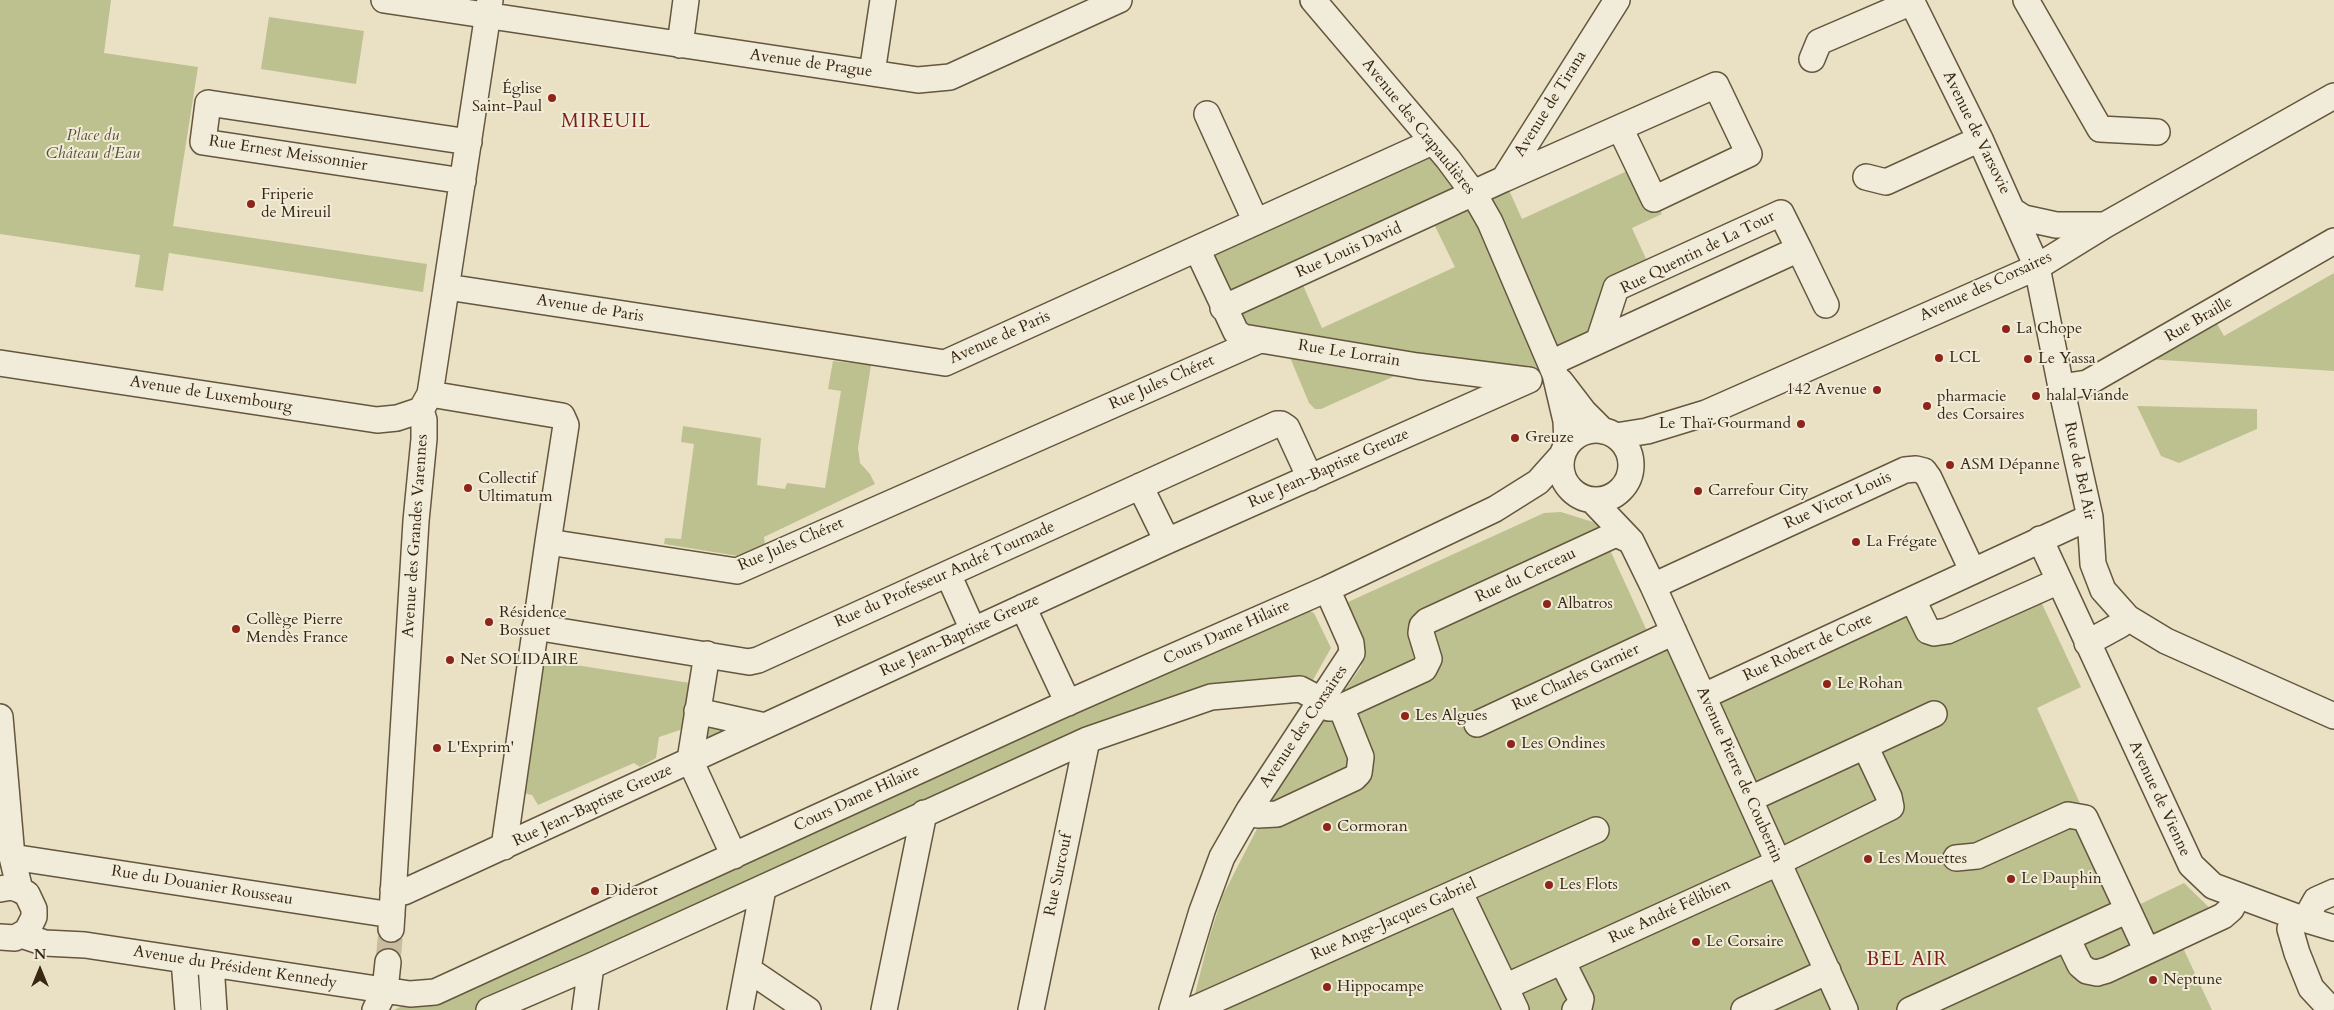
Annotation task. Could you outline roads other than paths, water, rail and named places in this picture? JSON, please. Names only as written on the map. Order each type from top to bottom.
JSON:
[{"type":"street","name":"Avenue de Prague","points":[[384,0],[489,8],[680,45],[918,80],[950,77],[1119,0]]},
{"type":"street","points":[[680,45],[686,0]]},
{"type":"street","points":[[872,73],[883,0]]},
{"type":"street","name":"Avenue des Crapaudières","points":[[1312,0],[1432,142],[1448,158],[1474,194],[1501,246],[1553,368],[1566,421],[1565,450]]},
{"type":"street","name":"Avenue de Tirana","points":[[1504,179],[1617,0]]},
{"type":"street","points":[[2026,0],[2100,129],[2158,132]]},
{"type":"street","points":[[1812,59],[1819,42],[1911,1]]},
{"type":"street","name":"Avenue de Varsovie","points":[[1911,1],[1980,139],[2037,267]]},
{"type":"street","name":"Avenue des Grandes Varennes","points":[[392,922],[425,402],[447,287],[489,8]]},
{"type":"street","points":[[1474,194],[1504,179],[1716,85],[1749,154],[1654,199],[1620,128]]},
{"type":"street","name":"Avenue des Corsaires","points":[[1610,434],[1647,431],[1706,413],[2037,267],[2105,225],[2334,96]]},
{"type":"street","name":"Rue Ernest Meissonnier","points":[[464,181],[202,142],[208,103],[469,142]]},
{"type":"street","points":[[1208,114],[1256,222]]},
{"type":"street","points":[[1866,177],[1886,182],[1980,139]]},
{"type":"street","name":"Avenue de Paris","points":[[447,287],[945,363],[1432,142]]},
{"type":"street","name":"Rue Louis David","points":[[1224,308],[1474,194]]},
{"type":"street","points":[[2013,211],[2030,220],[2056,225],[2105,225]]},
{"type":"street","name":"Rue Quentin de La Tour","points":[[1599,340],[1616,288],[1781,213],[1799,249]]},
{"type":"street","name":"Rue Braille","points":[[2061,387],[2087,383],[2334,242]]},
{"type":"street","name":"Rue Le Lorrain","points":[[1196,249],[1236,332],[1243,337],[1417,366],[1529,380],[1542,379],[1553,368]]},
{"type":"street","points":[[1553,368],[1599,340],[1799,249],[1826,306]]},
{"type":"street","name":"Rue de Bel Air","points":[[2037,267],[2090,517],[2092,553],[2097,576],[2103,590],[2128,618],[2191,653],[2334,716]]},
{"type":"street","name":"Rue Jules Chéret","points":[[548,542],[737,571],[1260,340]]},
{"type":"street","name":"Avenue de Luxembourg","points":[[0,363],[376,420],[397,418],[425,402]]},
{"type":"street","name":"Avenue des Crapaudières","points":[[1553,368],[1584,412],[1610,434]]},
{"type":"street","name":"Rue Jean-Baptiste Greuze","points":[[393,890],[404,892],[1167,541],[1529,380]]},
{"type":"street","points":[[425,402],[562,416],[566,425],[504,847]]},
{"type":"street","name":"Avenue des Corsaires","points":[[1630,474],[1652,445],[1706,413]]},
{"type":"street","name":"Rue du Professeur André Tournade","points":[[536,627],[749,662],[758,660],[1281,424],[1287,428],[1310,478]]},
{"type":"street","points":[[1327,589],[1495,509],[1538,482],[1582,432],[1610,434],[1628,449],[1631,459],[1630,474],[1618,494],[1601,500],[1564,493],[1495,509]]},
{"type":"street","points":[[1565,450],[1561,464],[1566,483],[1586,498]]},
{"type":"street","name":"Rue Victor Louis","points":[[1653,586],[1905,470],[1916,469],[1924,471],[1929,478],[1972,570]]},
{"type":"street","name":"Avenue Pierre de Coubertin","points":[[1630,474],[1628,511],[1631,542]]},
{"type":"street","points":[[1140,486],[1167,541]]},
{"type":"street","name":"Avenue Pierre de Coubertin","points":[[1586,498],[1631,542],[1704,696],[1845,1010]]},
{"type":"street","name":"Rue Robert de Cotte","points":[[1704,696],[1912,600],[1972,570],[2090,517]]},
{"type":"street","name":"Rue du Cerceau","points":[[1327,704],[1424,669],[1429,659],[1422,640],[1422,626],[1427,621],[1616,534],[1631,542]]},
{"type":"street","name":"Avenue de Vienne","points":[[2040,539],[2190,865],[2213,886],[2334,928]]},
{"type":"street","points":[[948,574],[973,630]]},
{"type":"street","points":[[1912,600],[1928,631],[1934,633],[1947,631],[2059,581]]},
{"type":"street","name":"Avenue des Corsaires","points":[[1172,1010],[1202,911],[1222,857],[1249,810],[1327,704],[1352,653],[1351,643],[1327,589]]},
{"type":"street","name":"Cours Dame Hilaire","points":[[380,1000],[410,994],[435,992],[1068,703],[1327,589]]},
{"type":"street","points":[[1023,607],[1068,703]]},
{"type":"street","points":[[2087,643],[2120,625],[2128,618]]},
{"type":"street","name":"Rue Charles Garnier","points":[[1477,724],[1674,632]]},
{"type":"street","points":[[707,654],[690,760],[734,856]]},
{"type":"street","points":[[489,1010],[763,889],[1087,740],[1212,698],[1300,689],[1327,704],[1361,757],[1359,773],[1354,778],[1277,814],[1258,815],[1249,810]]},
{"type":"street","points":[[697,711],[765,726]]},
{"type":"street","points":[[1750,799],[1934,714]]},
{"type":"street","points":[[0,717],[4,813],[12,857],[7,889],[32,901],[18,930]]},
{"type":"street","name":"Rue Surcouf","points":[[1031,1010],[1087,740]]},
{"type":"street","name":"Rue André Félibien","points":[[1506,987],[1891,807],[1889,797],[1865,746]]},
{"type":"street","points":[[884,1010],[924,814]]},
{"type":"street","points":[[1956,858],[1977,856],[2068,815],[2085,818],[2146,951]]},
{"type":"street","name":"Rue Ange-Jacques Gabriel","points":[[1192,1010],[1596,830]]},
{"type":"street","name":"Rue du Douanier Rousseau","points":[[12,857],[392,922]]},
{"type":"street","points":[[740,1010],[763,889]]},
{"type":"street","points":[[1459,891],[1516,1010]]},
{"type":"street","points":[[2324,1002],[2311,988],[2290,930],[2316,900],[2334,892]]},
{"type":"street","points":[[2067,938],[2080,965],[2087,971],[2107,970],[2223,916],[2231,909],[2238,896]]},
{"type":"street","points":[[1910,1010],[2128,910]]},
{"type":"street","name":"Avenue du Président Kennedy","points":[[18,930],[45,943],[85,945],[211,964],[380,1000]]},
{"type":"street","points":[[184,960],[188,1010]]},
{"type":"street","points":[[1562,961],[1581,999],[1579,1008],[1575,1010]]},
{"type":"street","points":[[380,1000],[388,962]]},
{"type":"street","points":[[211,964],[214,1010]]},
{"type":"street","points":[[585,1010],[591,966]]},
{"type":"street","points":[[749,970],[808,1010]]},
{"type":"street","points":[[1744,1010],[1828,971]]},
{"type":"tunnel","points":[[388,962],[391,929]]},
{"type":"place","name":"Église Saint-Paul","points":[[552,98]]},
{"type":"place","name":"Friperie de Mireuil","points":[[251,204]]},
{"type":"place","name":"La Chope","points":[[2006,329]]},
{"type":"place","name":"LCL","points":[[1939,358]]},
{"type":"place","name":"Le Yassa","points":[[2028,359]]},
{"type":"place","name":"142 Avenue","points":[[1877,390]]},
{"type":"place","name":"halal Viande","points":[[2036,396]]},
{"type":"place","name":"pharmacie des Corsaires","points":[[1927,406]]},
{"type":"place","name":"Le Thaï Gourmand","points":[[1801,424]]},
{"type":"place","name":"Greuze","points":[[1515,438]]},
{"type":"place","name":"ASM Dépanne","points":[[1950,465]]},
{"type":"place","name":"Collectif Ultimatum","points":[[468,488]]},
{"type":"place","name":"Carrefour City","points":[[1698,491]]},
{"type":"place","name":"La Frégate","points":[[1856,542]]},
{"type":"place","name":"Albatros","points":[[1547,604]]},
{"type":"place","name":"Résidence Bossuet","points":[[489,622]]},
{"type":"place","name":"Collège Pierre Mendès France","points":[[236,629]]},
{"type":"place","name":"Net SOLIDAIRE","points":[[450,660]]},
{"type":"place","name":"Le Rohan","points":[[1827,684]]},
{"type":"place","name":"Les Algues","points":[[1405,716]]},
{"type":"place","name":"Les Ondines","points":[[1511,744]]},
{"type":"place","name":"L'Exprim'","points":[[437,748]]},
{"type":"place","name":"Cormoran","points":[[1327,827]]},
{"type":"place","name":"Les Mouettes","points":[[1868,859]]},
{"type":"place","name":"Le Dauphin","points":[[2011,879]]},
{"type":"place","name":"Les Flots","points":[[1549,885]]},
{"type":"place","name":"Diderot","points":[[595,891]]},
{"type":"place","name":"Le Corsaire","points":[[1696,942]]},
{"type":"place","name":"Neptune","points":[[2153,980]]},
{"type":"place","name":"Hippocampe","points":[[1327,987]]},
{"type":"district","name":"MIREUIL","points":[[606,123]]},
{"type":"district","name":"BEL AIR","points":[[1907,961]]},
{"type":"park label","name":"Place du Château d'Eau","points":[[93,145]]}]
